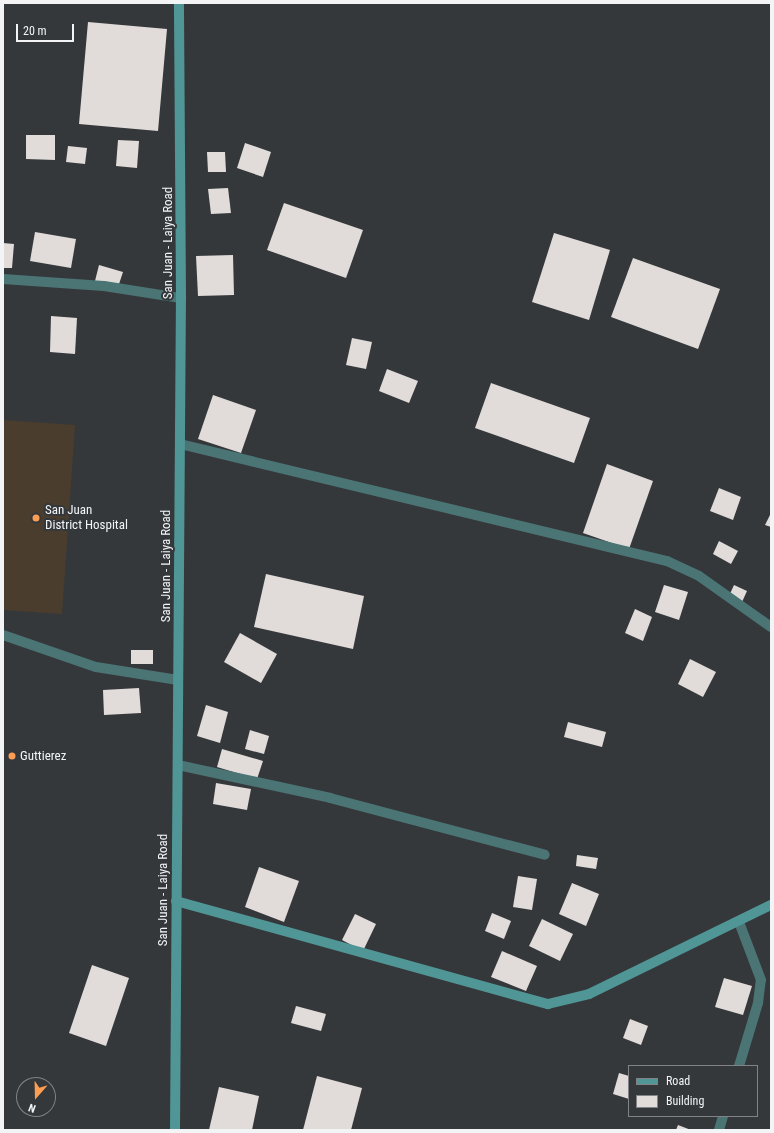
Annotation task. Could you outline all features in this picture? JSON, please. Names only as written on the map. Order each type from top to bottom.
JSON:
[{"type":"main road","name":"San Juan - Laiya Road","points":[[175,1130],[181,298],[179,3]]},
{"type":"main road","points":[[176,901],[548,1004],[589,994],[739,922],[771,905]]},
{"type":"street","points":[[3,279],[104,286],[181,298]]},
{"type":"street","points":[[180,444],[667,561],[699,576],[771,627]]},
{"type":"street","points":[[3,635],[96,667],[178,680]]},
{"type":"street","points":[[178,765],[330,798],[545,855]]},
{"type":"street","points":[[739,922],[761,980],[758,1003],[739,1065]]},
{"type":"street","points":[[719,1130],[723,1117]]},
{"type":"shaded area","name":"San Juan District Hospital","points":[[3,420],[75,425],[62,614],[3,610]]},
{"type":"building","points":[[88,22],[167,29],[158,131],[79,124]]},
{"type":"building","points":[[26,135],[55,135],[55,160],[26,159]]},
{"type":"building","points":[[118,140],[139,141],[137,168],[116,166]]},
{"type":"building","points":[[245,143],[271,152],[263,177],[237,168]]},
{"type":"building","points":[[68,146],[87,148],[85,164],[66,162]]},
{"type":"building","points":[[207,152],[225,152],[226,172],[208,172]]},
{"type":"building","points":[[228,188],[231,213],[211,214],[208,189]]},
{"type":"building","points":[[284,203],[363,230],[346,278],[267,250]]},
{"type":"building","points":[[35,232],[76,239],[71,268],[30,261]]},
{"type":"building","points":[[554,233],[610,250],[589,320],[532,302]]},
{"type":"building","points":[[3,243],[14,244],[12,268],[3,268]]},
{"type":"building","points":[[233,255],[234,295],[198,296],[196,256]]},
{"type":"building","points":[[633,258],[720,289],[698,349],[611,317]]},
{"type":"building","points":[[99,265],[123,272],[118,287],[95,281]]},
{"type":"building","points":[[51,316],[77,318],[75,354],[50,352]]},
{"type":"building","points":[[352,338],[372,342],[366,369],[346,365]]},
{"type":"building","points":[[387,369],[418,381],[409,403],[379,391]]},
{"type":"building","points":[[491,383],[590,418],[574,463],[475,428]]},
{"type":"building","points":[[213,395],[256,410],[241,453],[198,439]]},
{"type":"building","points":[[607,464],[653,481],[629,549],[583,533]]},
{"type":"building","points":[[719,488],[741,497],[733,520],[710,511]]},
{"type":"building","points":[[771,513],[771,527],[765,525]]},
{"type":"building","points":[[719,541],[738,551],[731,564],[713,554]]},
{"type":"building","points":[[266,574],[364,596],[353,649],[254,627]]},
{"type":"building","points":[[664,585],[688,592],[679,620],[655,612]]},
{"type":"building","points":[[734,585],[747,591],[742,602],[729,596]]},
{"type":"building","points":[[635,609],[652,617],[643,641],[625,633]]},
{"type":"building","points":[[240,633],[277,654],[261,683],[224,662]]},
{"type":"building","points":[[131,650],[153,650],[153,664],[131,664]]},
{"type":"building","points":[[690,659],[716,672],[703,697],[678,684]]},
{"type":"building","points":[[139,688],[141,713],[104,715],[103,690]]},
{"type":"building","points":[[206,705],[228,712],[220,743],[197,736]]},
{"type":"building","points":[[568,722],[606,732],[602,747],[564,737]]},
{"type":"building","points":[[250,730],[269,736],[264,754],[245,749]]},
{"type":"building","points":[[222,749],[263,761],[257,779],[217,767]]},
{"type":"building","points":[[216,783],[251,789],[247,810],[213,804]]},
{"type":"building","points":[[577,855],[598,858],[596,869],[576,866]]},
{"type":"building","points":[[259,867],[299,881],[284,922],[245,907]]},
{"type":"building","points":[[518,876],[537,879],[532,910],[513,907]]},
{"type":"building","points":[[572,883],[599,894],[586,926],[559,914]]},
{"type":"building","points":[[492,913],[511,921],[504,939],[485,931]]},
{"type":"building","points":[[355,914],[376,924],[363,951],[342,940]]},
{"type":"building","points":[[542,919],[573,934],[560,961],[529,946]]},
{"type":"building","points":[[502,951],[537,966],[526,991],[491,977]]},
{"type":"building","points":[[92,965],[129,978],[106,1046],[69,1033]]},
{"type":"building","points":[[724,978],[752,986],[743,1015],[715,1007]]},
{"type":"building","points":[[296,1006],[326,1014],[321,1031],[291,1023]]},
{"type":"building","points":[[630,1019],[648,1026],[641,1045],[623,1038]]},
{"type":"building","points":[[619,1073],[628,1076],[628,1099],[613,1094]]},
{"type":"building","points":[[317,1076],[362,1088],[351,1130],[303,1130]]},
{"type":"building","points":[[219,1087],[259,1096],[252,1130],[209,1130]]},
{"type":"building","points":[[678,1125],[691,1130],[676,1130]]},
{"type":"place","name":"San Juan District Hospital","points":[[36,518]]},
{"type":"place","name":"Guttierez","points":[[12,756]]}]
